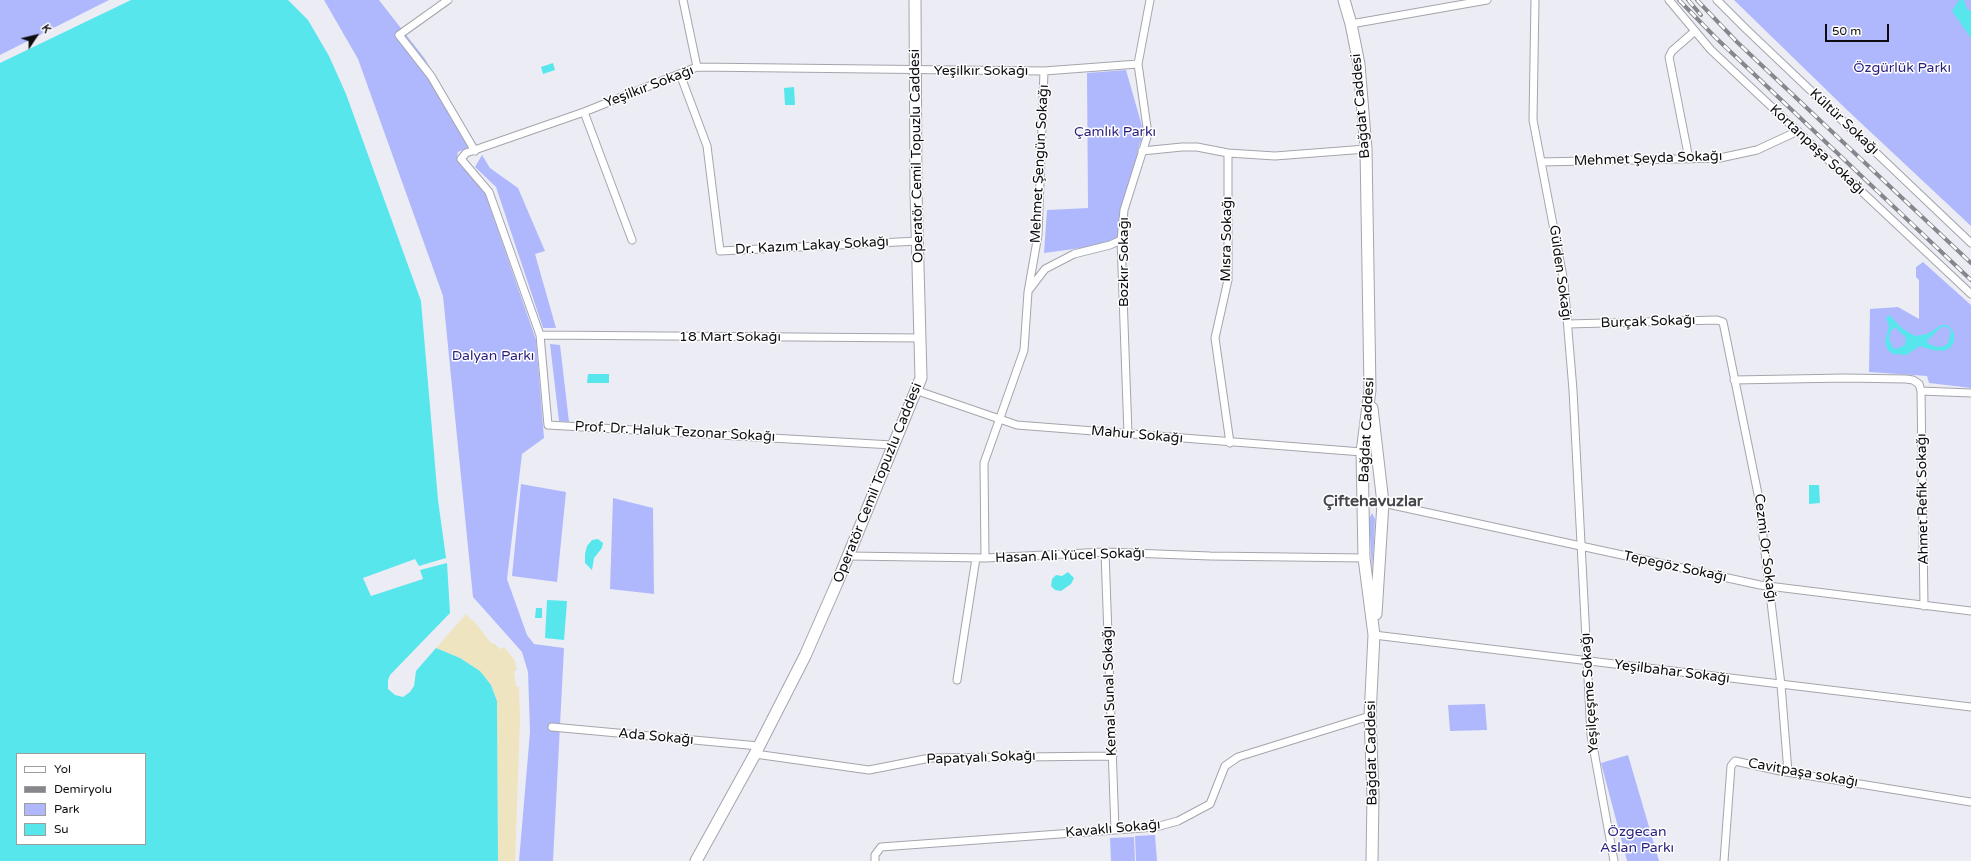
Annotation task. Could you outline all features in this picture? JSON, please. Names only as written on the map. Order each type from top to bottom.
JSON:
[{"type":"main road","name":"Operatör Cemil Topuzlu Caddesi","points":[[696,861],[757,750],[805,656],[848,556],[892,445],[918,391],[921,378],[921,338],[918,241],[915,0]]},
{"type":"main road","name":"Bağdat Caddesi","points":[[1344,0],[1351,24],[1359,64],[1366,149],[1370,390],[1362,452],[1364,558],[1374,635],[1370,716],[1373,796],[1372,861]]},
{"type":"main road","points":[[1370,390],[1383,503],[1379,583],[1374,635]]},
{"type":"street","points":[[448,0],[399,35],[431,76],[475,150]]},
{"type":"street","points":[[684,0],[697,68]]},
{"type":"street","name":"Bozkır Sokağı","points":[[1128,434],[1121,240],[1124,210],[1148,134],[1138,64],[1150,0]]},
{"type":"street","points":[[1351,24],[1487,0]]},
{"type":"street","name":"Gülden Sokağı","points":[[1535,0],[1533,116],[1562,266],[1573,378],[1581,547]]},
{"type":"street","name":"Kortanpaşa Sokağı","points":[[1669,0],[1715,54],[1971,294]]},
{"type":"street","name":"Kültür Sokağı","points":[[1717,0],[1971,243]]},
{"type":"street","points":[[1689,159],[1669,57],[1671,51],[1695,31]]},
{"type":"street","name":"Yeşilkır Sokağı","points":[[540,335],[489,192],[461,159],[466,154],[584,112],[697,68],[1044,71],[1138,64]]},
{"type":"street","name":"Mehmet Şengün Sokağı","points":[[985,558],[984,462],[1024,350],[1028,292],[1038,236],[1044,71]]},
{"type":"street","name":"Dr. Kazım Lakay Sokağı","points":[[680,74],[707,146],[720,251],[918,241]]},
{"type":"street","points":[[584,112],[632,240]]},
{"type":"street","name":"Mehmet Şeyda Sokağı","points":[[1541,162],[1720,158],[1748,152],[1798,131]]},
{"type":"street","points":[[1142,151],[1197,147],[1228,153],[1275,156],[1366,149]]},
{"type":"street","name":"Mısra Sokağı","points":[[1228,153],[1228,280],[1215,338],[1230,443]]},
{"type":"street","points":[[1028,292],[1045,269],[1074,254],[1110,245],[1121,240]]},
{"type":"street","name":"Burçak Sokağı","points":[[1568,324],[1719,320],[1722,321],[1724,326]]},
{"type":"street","name":"Cezmi Or Sokağı","points":[[1724,326],[1756,482],[1781,685],[1788,772]]},
{"type":"street","name":"18 Mart Sokağı","points":[[540,335],[921,338]]},
{"type":"street","name":"Prof. Dr. Haluk Tezonar Sokağı","points":[[540,335],[548,425],[892,445]]},
{"type":"street","points":[[1734,380],[1835,378],[1906,379],[1916,382],[1921,391],[1971,393]]},
{"type":"street","name":"Mahur Sokağı","points":[[918,391],[1017,425],[1230,443],[1362,452]]},
{"type":"street","name":"Ahmet Refik Sokağı","points":[[1921,391],[1924,606]]},
{"type":"street","name":"Tepegöz Sokağı","points":[[1383,503],[1581,547],[1770,586],[1971,611]]},
{"type":"street","name":"Yeşilçeşme Sokağı","points":[[1581,547],[1591,741],[1614,861]]},
{"type":"street","name":"Hasan Ali Yücel Sokağı","points":[[848,556],[985,558],[1105,552],[1210,556],[1364,558]]},
{"type":"street","name":"Kemal Sunal Sokağı","points":[[1105,552],[1115,830]]},
{"type":"street","points":[[958,680],[976,558]]},
{"type":"street","name":"Yeşilbahar Sokağı","points":[[1374,635],[1971,707]]},
{"type":"street","name":"Kavaklı Sokağı","points":[[875,861],[875,855],[881,847],[1156,827],[1178,821],[1210,804],[1225,766],[1238,757],[1370,716]]},
{"type":"street","name":"Ada Sokağı","points":[[552,727],[757,750]]},
{"type":"street","name":"Papatyalı Sokağı","points":[[757,750],[869,770],[930,758],[1113,756]]},
{"type":"street","name":"Cavitpaşa sokağı","points":[[1724,861],[1732,763],[1738,761],[1788,772],[1971,802]]},
{"type":"green space","points":[[0,0],[109,0],[0,55]]},
{"type":"green space","name":"Dalyan Parkı","points":[[324,0],[379,0],[425,59],[476,144],[458,152],[457,158],[461,166],[484,190],[536,340],[544,438],[522,454],[507,579],[527,635],[534,644],[564,648],[553,861],[519,861],[530,732],[528,672],[522,652],[473,597],[443,296],[358,59]]},
{"type":"green space","name":"Özgürlük Parkı","points":[[1734,0],[1971,0],[1971,226],[1846,109]]},
{"type":"green space","name":"Çamlık Parkı","points":[[1126,70],[1144,133],[1139,146],[1119,237],[1115,240],[1096,246],[1044,253],[1047,210],[1088,208],[1087,73]]},
{"type":"green space","points":[[482,155],[490,168],[518,188],[545,251],[535,254],[556,328],[543,328],[496,187],[475,167]]},
{"type":"green space","points":[[1923,262],[1971,305],[1971,388],[1929,383],[1927,376],[1869,372],[1870,309],[1898,307],[1919,319],[1919,280],[1916,277],[1916,267]]},
{"type":"green space","points":[[550,344],[560,345],[569,422],[559,421]]},
{"type":"green space","points":[[521,484],[566,492],[557,582],[512,576]]},
{"type":"green space","points":[[613,498],[653,508],[654,594],[610,589]]},
{"type":"green space","points":[[1372,513],[1375,519],[1372,570],[1369,519]]},
{"type":"green space","points":[[1485,704],[1487,730],[1450,731],[1448,705]]},
{"type":"green space","name":"Özgecan Aslan Parkı","points":[[1628,755],[1659,861],[1627,861],[1601,763]]},
{"type":"green space","points":[[1155,835],[1157,861],[1136,861],[1135,836]]},
{"type":"green space","points":[[1134,837],[1135,861],[1111,861],[1110,838]]},
{"type":"sand","points":[[466,614],[471,620],[473,620],[491,643],[495,644],[500,649],[504,647],[514,659],[517,670],[514,671],[516,686],[519,687],[520,719],[515,861],[498,861],[497,701],[491,685],[480,671],[460,658],[436,648]]},
{"type":"water","points":[[131,0],[288,0],[308,20],[329,56],[346,94],[421,301],[438,500],[446,558],[419,566],[415,559],[363,578],[371,596],[423,579],[420,570],[447,563],[450,613],[390,675],[388,680],[388,689],[395,695],[403,697],[410,692],[414,686],[416,671],[436,648],[460,658],[480,671],[491,685],[497,701],[498,861],[0,861],[0,63]]},
{"type":"water","points":[[1959,0],[1964,0],[1967,9],[1971,11],[1971,38],[1952,11]]},
{"type":"water","points":[[553,63],[555,70],[543,74],[541,67]]},
{"type":"water","points":[[794,87],[795,105],[785,105],[784,88]]},
{"type":"water","points":[[1889,315],[1903,329],[1915,336],[1927,334],[1942,325],[1948,325],[1954,333],[1954,342],[1950,348],[1943,351],[1932,350],[1920,346],[1906,355],[1893,354],[1888,350],[1885,342],[1889,326],[1886,317]],"holes":[[[1947,326],[1951,332],[1948,343],[1945,346],[1936,347],[1926,342],[1940,328]],[[1895,327],[1906,338],[1905,345],[1896,349],[1893,348],[1889,339],[1890,332]]]},
{"type":"water","points":[[588,374],[609,374],[609,383],[587,383]]},
{"type":"water","points":[[1809,485],[1819,485],[1820,503],[1809,504]]},
{"type":"water","points":[[598,539],[603,543],[602,548],[594,558],[592,570],[585,563],[585,554],[587,546],[592,540]]},
{"type":"water","points":[[1068,572],[1074,578],[1071,584],[1061,591],[1055,590],[1051,586],[1052,579],[1056,575],[1062,576]]},
{"type":"water","points":[[547,600],[567,601],[564,640],[545,638]]},
{"type":"water","points":[[536,608],[542,608],[542,618],[535,618]]},
{"type":"railway","points":[[1679,0],[1715,37],[1971,280]]},
{"type":"railway","points":[[1688,0],[1701,15]]},
{"type":"railway","points":[[1697,0],[1737,42],[1971,263]]},
{"type":"district","name":"Çiftehavuzlar","points":[[1373,502]]}]
